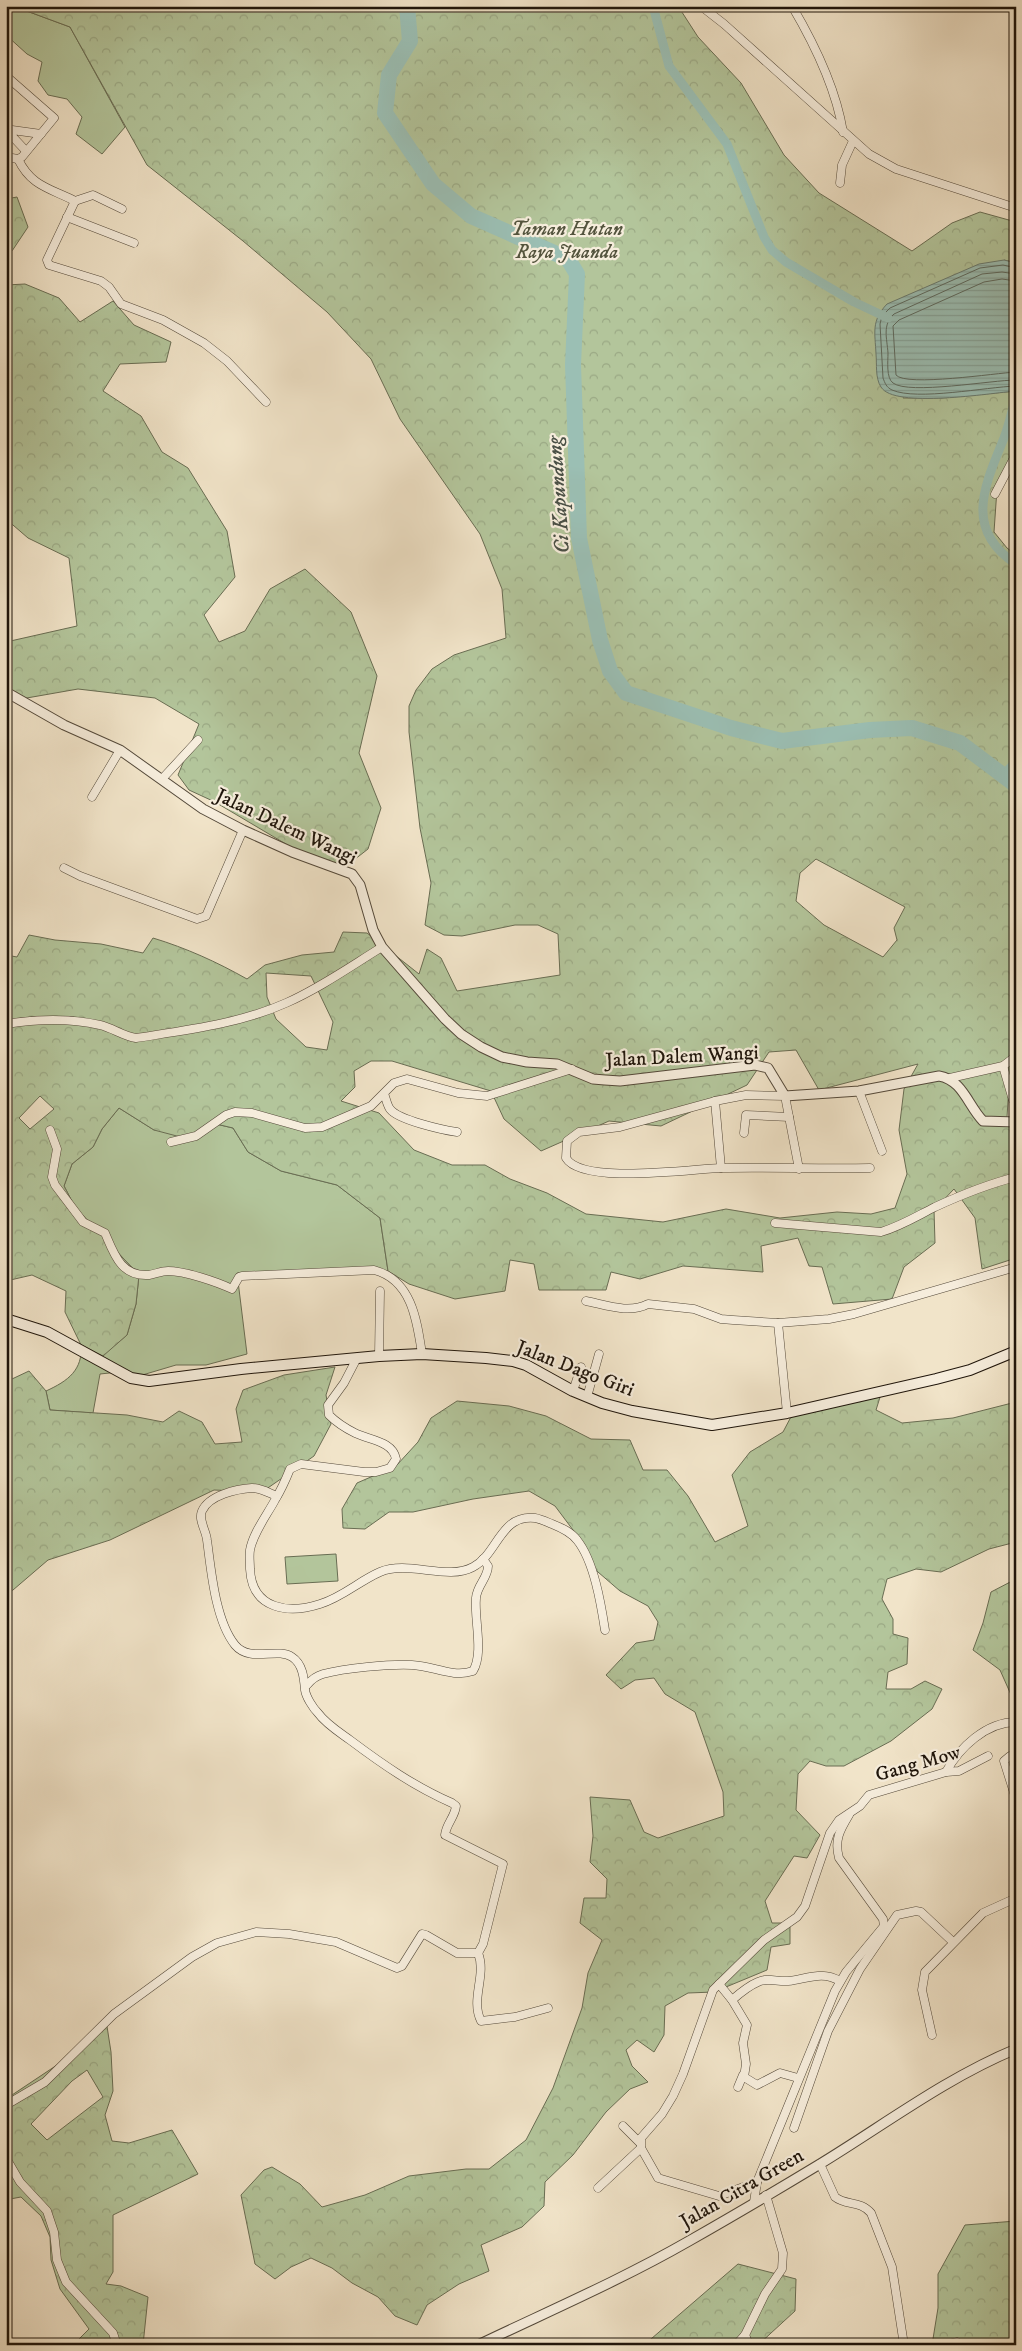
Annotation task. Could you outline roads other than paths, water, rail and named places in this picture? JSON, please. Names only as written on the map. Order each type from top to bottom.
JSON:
[{"type":"main road","name":"Jalan Dago Giri","points":[[6,1319],[47,1332],[131,1378],[150,1381],[241,1368],[379,1356],[422,1354],[513,1361],[526,1365],[587,1397],[632,1411],[712,1425],[787,1413],[944,1377],[970,1370],[1016,1351]]},
{"type":"street","points":[[701,6],[869,154],[896,169],[1016,208]]},
{"type":"street","points":[[792,6],[809,37],[834,94],[843,132]]},
{"type":"street","points":[[6,76],[52,114],[53,120],[18,159],[6,158]]},
{"type":"street","points":[[26,151],[12,136],[12,130],[41,134]]},
{"type":"street","points":[[840,183],[842,165],[853,141]]},
{"type":"street","points":[[18,159],[24,172],[34,181],[75,201],[93,196],[122,209]]},
{"type":"street","points":[[75,201],[47,260],[49,264],[101,281],[109,287],[120,304],[163,320],[204,343],[227,361],[266,402]]},
{"type":"street","points":[[67,218],[134,243]]},
{"type":"street","points":[[995,494],[1016,454]]},
{"type":"street","name":"Jalan Dalem Wangi","points":[[6,692],[64,725],[120,750],[204,809],[243,830],[292,852],[352,874],[357,878],[373,930],[382,946],[445,1019],[461,1034],[481,1047],[502,1057],[527,1062],[557,1064],[593,1079],[620,1081],[756,1066],[768,1068],[785,1096]]},
{"type":"street","points":[[162,779],[198,740]]},
{"type":"street","points":[[92,797],[120,750]]},
{"type":"street","points":[[64,868],[80,876],[197,919],[203,919],[229,867],[243,830]]},
{"type":"street","points":[[6,1024],[43,1019],[79,1021],[101,1025],[136,1038],[199,1028],[258,1014],[285,1004],[307,993],[382,946]]},
{"type":"street","points":[[870,1168],[721,1168],[649,1174],[617,1173],[575,1168],[568,1163],[565,1152],[567,1141],[579,1132],[620,1127],[715,1101],[746,1095],[785,1096],[859,1091],[939,1076],[950,1078],[1003,1066],[1016,1056]]},
{"type":"street","points":[[1003,1066],[1013,1100]]},
{"type":"street","points":[[171,1142],[196,1136],[226,1114],[235,1112],[252,1113],[305,1128],[322,1127],[371,1106],[394,1083],[407,1079],[458,1092],[487,1096],[572,1069]]},
{"type":"street","points":[[950,1078],[964,1093],[982,1121],[1016,1122]]},
{"type":"street","points":[[859,1091],[882,1151]]},
{"type":"street","points":[[384,1094],[390,1110],[440,1129],[457,1132]]},
{"type":"street","points":[[785,1096],[799,1169]]},
{"type":"street","points":[[715,1101],[721,1168]]},
{"type":"street","points":[[744,1133],[746,1115],[789,1117]]},
{"type":"street","points":[[50,1130],[56,1149],[52,1176],[55,1185],[83,1222],[105,1233],[118,1260],[130,1272],[138,1275],[150,1275],[168,1271],[216,1282],[232,1289],[239,1277],[242,1276],[374,1270],[386,1273],[400,1284],[409,1299],[418,1324],[422,1354]]},
{"type":"street","points":[[775,1224],[882,1232],[895,1228],[934,1208],[993,1182],[1016,1177]]},
{"type":"street","points":[[586,1301],[620,1308],[648,1304],[694,1309],[721,1319],[778,1323],[829,1319],[854,1314],[1016,1267]]},
{"type":"street","points":[[379,1356],[380,1291]]},
{"type":"street","points":[[778,1323],[787,1413]]},
{"type":"street","points":[[587,1397],[599,1354]]},
{"type":"street","points":[[357,1358],[344,1383],[328,1405],[329,1415],[349,1430],[387,1445],[396,1455],[394,1464],[390,1468],[376,1472],[301,1464],[290,1469],[266,1514],[250,1550],[251,1581],[256,1591],[266,1602],[277,1608],[304,1608],[321,1604],[339,1597],[381,1571],[402,1568],[459,1572],[473,1567],[483,1560],[505,1528],[519,1520],[537,1518],[566,1530],[578,1541],[599,1591],[605,1630]]},
{"type":"street","points":[[573,1391],[581,1367]]},
{"type":"street","points":[[277,1496],[253,1488],[223,1495],[210,1502],[202,1511],[201,1522],[207,1538],[212,1581],[224,1624],[235,1645],[251,1654],[290,1656],[299,1662],[306,1685],[305,1690],[317,1712],[326,1722],[387,1768],[456,1806],[456,1813],[445,1835],[503,1864],[489,1927],[478,1953],[482,1962],[477,2000],[478,2015],[481,2021],[515,2017],[548,2008]]},
{"type":"street","points":[[306,1685],[322,1674],[364,1668],[413,1665],[461,1675],[473,1671],[478,1656],[476,1596],[480,1583],[488,1573],[488,1566],[483,1560]]},
{"type":"street","points":[[946,1772],[954,1756],[987,1729],[1016,1722]]},
{"type":"street","name":"Gang Mow","points":[[857,1808],[869,1795],[946,1772],[959,1771],[988,1756]]},
{"type":"street","points":[[1016,1758],[1010,1756],[1004,1761],[1016,1799]]},
{"type":"street","points":[[754,2202],[757,2182],[798,2078],[840,1981],[885,1922],[839,1858],[836,1848],[838,1832],[857,1808]]},
{"type":"street","points":[[598,2188],[641,2146],[642,2135],[662,2114],[673,2096],[683,2074],[710,1996],[719,1984],[764,1940],[797,1917],[810,1895],[830,1833],[839,1820],[857,1808]]},
{"type":"street","points":[[932,2035],[923,1996],[922,1984],[925,1972],[983,1913],[1016,1898]]},
{"type":"street","points":[[794,2128],[828,2031],[841,2004],[880,1937],[897,1915],[916,1911],[921,1912],[953,1942]]},
{"type":"street","points":[[6,2105],[45,2082],[121,2008],[192,1957],[217,1943],[256,1932],[288,1934],[336,1942],[397,1968],[402,1966],[422,1934],[426,1934],[456,1953],[478,1953]]},
{"type":"street","points":[[732,2000],[750,1985],[762,1980],[788,1981],[827,1975],[840,1981]]},
{"type":"street","points":[[719,1984],[732,2000],[747,2025],[743,2042],[746,2064],[738,2087]]},
{"type":"street","name":"Jalan Citra Green","points":[[478,2345],[622,2276],[689,2241],[820,2164],[911,2105],[992,2058],[1016,2049]]},
{"type":"street","points":[[743,2075],[757,2085],[780,2073],[798,2078]]},
{"type":"street","points":[[623,2126],[641,2146],[658,2178],[678,2186],[719,2196],[757,2182]]},
{"type":"street","points":[[6,2158],[20,2182],[48,2211],[54,2232],[57,2260],[66,2282],[113,2333],[117,2345]]},
{"type":"street","points":[[820,2164],[835,2196],[839,2200],[865,2206],[871,2213],[892,2267],[904,2345]]},
{"type":"street","points":[[736,2345],[745,2334],[765,2294],[782,2269],[783,2253],[766,2196]]},
{"type":"street","points":[[745,2334],[749,2345]]},
{"type":"street","points":[[945,2345],[957,2342]]},
{"type":"water","points":[[1004,260],[1016,263],[1016,391],[944,398],[923,398],[890,394],[881,387],[877,375],[875,327],[878,316],[887,304],[979,264]]},
{"type":"waterway","name":"Ci Kapundung","points":[[407,6],[410,41],[389,75],[385,113],[433,184],[471,216],[568,259],[577,274],[573,365],[579,538],[600,640],[610,671],[626,693],[731,728],[782,741],[870,730],[912,728],[960,743],[1016,785]]},
{"type":"waterway","points":[[653,6],[669,66],[727,144],[764,237],[772,250],[786,262],[854,302],[888,318]]},
{"type":"waterway","points":[[1016,397],[1006,433],[985,489],[983,506],[984,521],[989,536],[999,550],[1016,564]]},
{"type":"waterway","points":[[1004,774],[1016,762]]},
{"type":"park label","name":"Taman Hutan Raya Juanda","points":[[567,240]]}]
